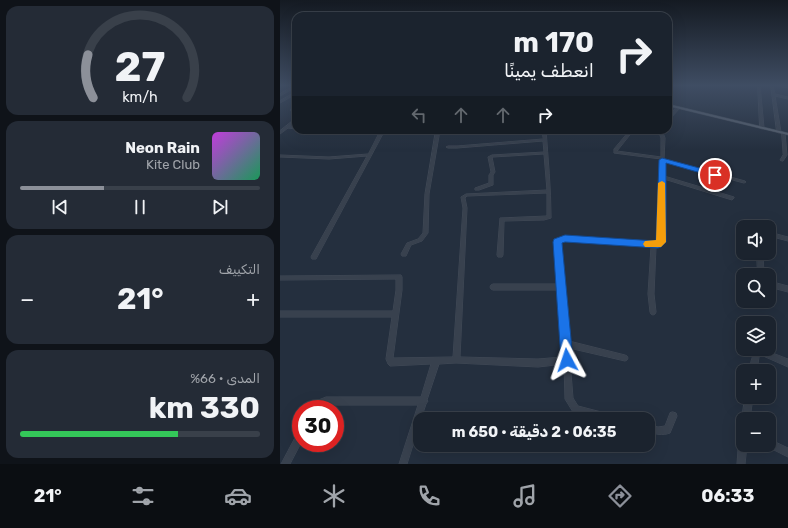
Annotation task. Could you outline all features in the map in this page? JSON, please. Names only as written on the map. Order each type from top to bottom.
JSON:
[{"type":"main road","points":[[674,107],[788,134]]},
{"type":"street","points":[[761,107],[762,128]]},
{"type":"street","points":[[776,107],[785,155],[782,160]]},
{"type":"street","points":[[672,115],[678,108]]},
{"type":"street","points":[[280,133],[292,123]]},
{"type":"street","points":[[287,127],[292,128]]},
{"type":"street","points":[[314,257],[381,134]]},
{"type":"street","points":[[404,254],[409,244],[420,240],[426,233],[427,194],[437,134]]},
{"type":"street","points":[[500,255],[502,219],[548,218],[550,215],[544,134]]},
{"type":"street","points":[[628,134],[615,152],[662,159],[744,182]]},
{"type":"street","points":[[587,412],[576,409],[571,405],[569,399],[558,242],[560,239],[654,244],[661,242],[661,134]]},
{"type":"street","points":[[448,147],[457,148],[545,140]]},
{"type":"street","points":[[477,189],[491,184],[491,175],[493,172],[490,157],[546,153]]},
{"type":"street","points":[[280,156],[331,158],[370,155]]},
{"type":"street","points":[[662,177],[732,198]]},
{"type":"street","points":[[456,360],[465,208],[464,196],[509,192],[549,191]]},
{"type":"street","points":[[776,236],[788,239]]},
{"type":"street","points":[[653,312],[651,294],[654,244]]},
{"type":"street","points":[[280,278],[397,276],[400,278],[389,359],[390,362],[456,360],[538,363],[567,360]]},
{"type":"street","points":[[776,286],[788,289]]},
{"type":"street","points":[[493,287],[561,287]]},
{"type":"street","points":[[280,314],[396,314]]},
{"type":"street","points":[[566,344],[625,358]]},
{"type":"street","points":[[754,364],[756,356],[761,352],[788,363]]},
{"type":"street","points":[[403,464],[436,361]]},
{"type":"street","points":[[344,401],[424,401]]},
{"type":"street","points":[[655,430],[667,430],[673,416]]},
{"type":"street","points":[[776,447],[788,453]]},
{"type":"street","points":[[285,464],[292,451]]},
{"type":"street","points":[[741,464],[742,452]]},
{"type":"slow traffic","points":[[648,244],[656,245],[661,242],[662,183]]},
{"type":"route","points":[[567,360],[558,242],[560,239],[659,244],[661,242],[662,235],[662,160],[715,175]]}]
